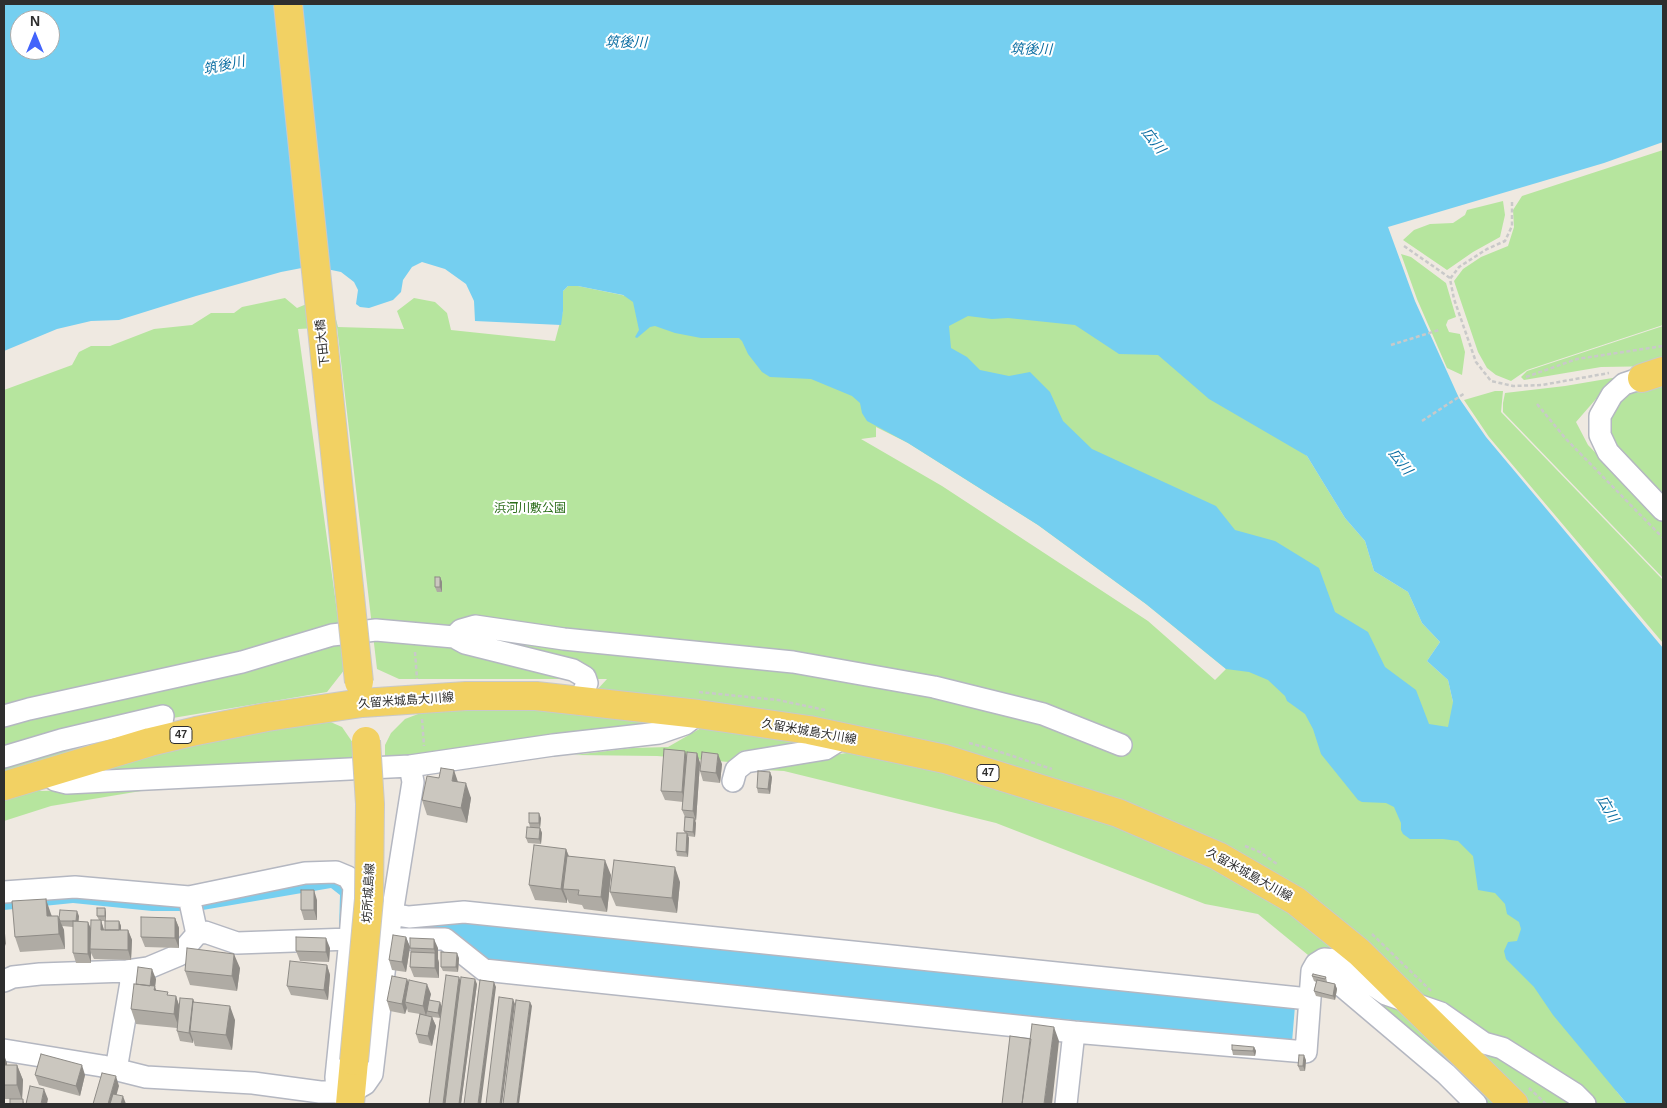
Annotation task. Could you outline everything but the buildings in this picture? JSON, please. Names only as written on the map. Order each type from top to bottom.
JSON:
[{"type":"main road","name":"下田大橋","points":[[288,4],[360,692]]},
{"type":"main road","name":"久留米城島大川線","points":[[4,786],[150,742],[267,717],[360,692],[420,700],[466,696],[536,696],[698,714],[809,730],[945,760],[1118,813],[1218,856],[1296,901],[1358,952],[1514,1104]]},
{"type":"main road","name":"坊所城島線","points":[[346,1096],[354,1061],[369,899],[370,804],[366,740],[360,692]]},
{"type":"street","points":[[1653,374],[1624,384],[1612,395],[1600,416],[1600,435],[1608,452],[1663,510]]},
{"type":"street","points":[[454,637],[461,630],[475,626],[564,639],[793,662],[934,687],[1034,712],[1121,745]]},
{"type":"street","points":[[4,716],[242,662],[332,635],[376,630],[454,637],[465,643],[573,670],[585,677],[587,683],[580,700]]},
{"type":"street","points":[[46,773],[55,780],[67,783],[418,765],[553,745],[659,733],[685,724],[698,714]]},
{"type":"street","points":[[4,757],[62,740],[163,716],[162,722],[150,736],[150,742]]},
{"type":"street","points":[[733,781],[736,770],[746,762],[825,749],[844,738]]},
{"type":"street","points":[[4,1050],[146,1077],[253,1083],[346,1096],[365,1084],[372,1074],[388,939],[413,782],[418,765]]},
{"type":"street","points":[[4,892],[75,887],[193,915],[304,873],[336,872],[348,877],[354,887],[353,908],[336,1077],[346,1096]]},
{"type":"street","points":[[353,908],[409,917],[464,912],[1309,998]]},
{"type":"street","points":[[193,915],[205,932],[237,943],[350,939]]},
{"type":"street","points":[[4,981],[40,974],[127,972],[148,968],[179,955],[193,915]]},
{"type":"street","points":[[388,939],[445,939],[484,970],[1074,1032],[1306,1052],[1312,971],[1316,964],[1324,959],[1337,960],[1386,994],[1441,1013],[1484,1043],[1502,1048],[1575,1094],[1585,1104]]},
{"type":"street","points":[[1316,964],[1446,1074],[1476,1104]]},
{"type":"street","points":[[116,1070],[131,982],[127,972]]},
{"type":"street","points":[[1066,1104],[1074,1032]]},
{"type":"path","points":[[1450,279],[1459,267],[1487,249],[1505,241],[1512,226],[1512,202]]},
{"type":"path","points":[[1404,246],[1450,279],[1454,299],[1476,362],[1491,381],[1513,386],[1542,385],[1611,373]]},
{"type":"path","points":[[1391,345],[1439,330]]},
{"type":"path","points":[[1526,377],[1577,359],[1663,346]]},
{"type":"path","points":[[1422,421],[1465,394]]},
{"type":"path","points":[[1537,404],[1566,439],[1663,538]]},
{"type":"path","points":[[415,652],[420,700],[418,765]]},
{"type":"green space","points":[[1663,150],[1663,325],[1527,370],[1511,381],[1496,375],[1487,368],[1478,352],[1454,281],[1463,269],[1481,257],[1508,246],[1514,227],[1513,210],[1522,196]]},
{"type":"green space","points":[[1503,201],[1505,215],[1500,237],[1473,252],[1447,270],[1403,240],[1414,230],[1430,224],[1453,223],[1465,215],[1467,210]]},
{"type":"green space","points":[[1401,254],[1411,257],[1446,283],[1456,317],[1448,320],[1446,325],[1449,332],[1460,334],[1465,352],[1462,375],[1447,368],[1417,299]]},
{"type":"green space","name":"浜河川敷公園","points":[[568,286],[578,286],[622,295],[968,411],[929,286],[1137,310],[1307,456],[1345,518],[1365,541],[1374,571],[1408,592],[1422,623],[1440,642],[1427,661],[1448,680],[1453,702],[1532,900],[1617,1092],[1627,1104],[1530,1104],[1372,945],[1104,798],[596,691],[607,679],[399,679],[377,669],[337,327],[298,329],[345,669],[327,692],[155,721],[117,732],[64,758],[4,777],[4,390],[72,365],[79,352],[91,346],[110,346],[154,329],[192,325],[211,313],[234,313],[242,307],[285,298],[297,308],[309,303],[333,308],[338,327],[404,329],[397,311],[414,298],[435,302],[447,313],[451,330],[555,341],[563,311],[563,291]],"holes":[[[876,427],[908,443],[1038,525],[1146,604],[1226,669],[1215,680],[1148,621],[942,486],[861,439],[876,437]]]},
{"type":"green space","points":[[1663,326],[1663,366],[1601,367],[1524,380],[1521,377],[1527,371]]},
{"type":"green space","points":[[1624,376],[1628,377],[1596,399],[1576,422],[1588,445],[1663,522],[1663,578],[1503,412],[1505,393],[1565,386]]},
{"type":"green space","points":[[1663,378],[1663,501],[1616,452],[1610,437],[1610,417],[1619,399],[1629,390]]},
{"type":"green space","points":[[1495,391],[1503,391],[1501,412],[1663,580],[1663,643],[1489,437],[1464,400]]},
{"type":"green space","points":[[508,706],[667,723],[385,759],[385,745],[391,733],[405,719],[426,711]]},
{"type":"green space","points":[[326,720],[342,727],[353,743],[355,762],[74,773],[198,740]]},
{"type":"green space","points":[[708,724],[801,737],[797,744],[741,751],[729,762],[657,756],[574,755],[632,748],[668,747]]},
{"type":"green space","points":[[859,751],[961,773],[1118,823],[1212,864],[1294,910],[1383,985],[1322,954],[1308,955],[1258,914],[1205,904],[996,823],[784,771],[746,769]]},
{"type":"green space","points":[[31,786],[41,791],[159,788],[51,806],[4,821],[4,795]]},
{"type":"green space","points":[[1339,967],[1401,1006],[1502,1104],[1480,1104]]},
{"type":"water","points":[[4,4],[1663,4],[1663,142],[1604,163],[1388,227],[1415,301],[1459,398],[1486,437],[1663,648],[1663,1104],[1627,1104],[1553,1015],[1534,987],[1506,959],[1504,951],[1508,942],[1517,941],[1521,929],[1519,922],[1507,914],[1505,904],[1495,893],[1478,890],[1473,856],[1458,841],[1410,839],[1401,830],[1401,823],[1394,807],[1386,803],[1362,802],[1358,800],[1321,754],[1313,729],[1305,714],[1287,701],[1285,696],[1268,680],[1249,672],[1226,669],[1146,604],[1038,525],[908,443],[867,421],[862,413],[860,403],[852,396],[811,379],[770,377],[762,372],[748,354],[739,338],[701,338],[675,333],[655,326],[650,327],[637,338],[635,337],[639,330],[633,302],[623,295],[578,286],[568,286],[563,291],[561,325],[475,321],[474,301],[466,284],[445,269],[422,262],[412,267],[403,280],[401,292],[393,300],[369,308],[360,307],[356,304],[358,290],[354,282],[341,272],[312,266],[281,272],[119,320],[91,321],[57,329],[4,351]],"holes":[[[968,316],[992,319],[1008,318],[1075,325],[1119,354],[1158,355],[1209,399],[1307,456],[1345,518],[1365,541],[1374,571],[1408,592],[1422,623],[1440,642],[1427,661],[1448,680],[1453,702],[1448,727],[1429,724],[1416,690],[1385,667],[1368,632],[1335,612],[1319,568],[1275,541],[1235,530],[1216,506],[1092,449],[1063,421],[1050,392],[1030,372],[1009,376],[980,370],[967,357],[951,348],[949,326]]]},
{"type":"water","points":[[326,880],[339,882],[346,888],[344,930],[339,929],[340,895],[331,888],[197,911],[152,911],[73,903],[4,910],[4,900]]},
{"type":"water","points":[[454,922],[1295,1006],[1292,1042],[490,962],[423,932],[423,924]]},
{"type":"water label","name":"筑後川","points":[[626,43]]},
{"type":"water label","name":"筑後川","points":[[1031,50]]},
{"type":"water label","name":"筑後川","points":[[224,66]]},
{"type":"water label","name":"広川","points":[[1153,141]]},
{"type":"water label","name":"広川","points":[[1400,462]]},
{"type":"water label","name":"広川","points":[[1607,809]]}]
